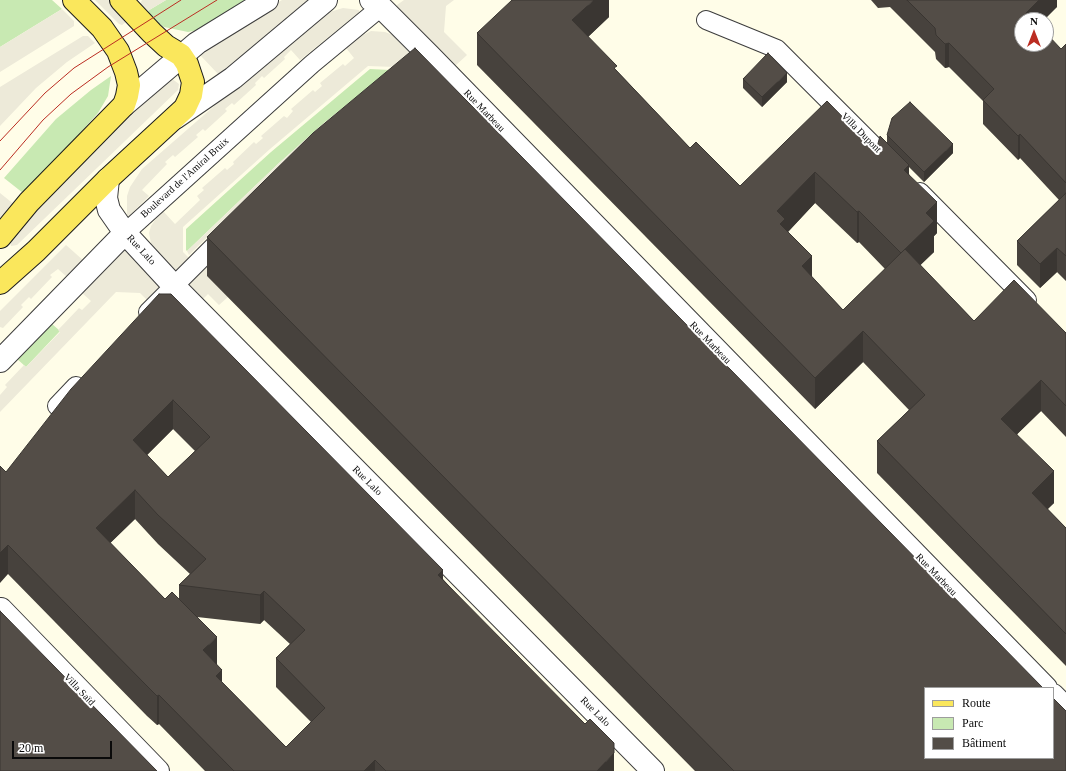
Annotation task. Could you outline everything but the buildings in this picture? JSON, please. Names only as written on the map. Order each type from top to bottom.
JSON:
[{"type":"main road","points":[[0,237],[29,202],[124,104],[129,85],[118,51],[102,28],[74,0]]},
{"type":"main road","points":[[0,283],[36,251],[108,179],[173,120],[185,108],[191,95],[193,82],[191,72],[181,55],[166,46],[121,0]]},
{"type":"street","points":[[124,104],[197,43],[267,0]]},
{"type":"street","points":[[173,120],[233,78],[326,0]]},
{"type":"street","name":"Rue Marbeau","points":[[376,3],[422,61],[1045,687]]},
{"type":"street","name":"Rue Lalo","points":[[108,179],[106,198],[109,210],[125,233],[174,286],[653,771]]},
{"type":"street","name":"Boulevard de l'Amiral Bruix","points":[[0,361],[125,233]]},
{"type":"street","name":"Villa Saïd","points":[[1,609],[158,771]]},
{"type":"street","points":[[1054,696],[1066,708]]},
{"type":"lane","name":"Boulevard de l'Amiral Bruix","points":[[125,233],[312,64],[376,3]]},
{"type":"lane","name":"Villa Dupont","points":[[706,20],[777,49],[1038,311]]},
{"type":"lane","points":[[137,324],[235,226]]},
{"type":"lane","points":[[57,406],[89,373]]},
{"type":"green space","points":[[0,0],[52,0],[62,9],[0,47]]},
{"type":"green space","points":[[166,0],[249,0],[203,29],[188,32],[164,27],[157,23],[146,12]]},
{"type":"green space","points":[[370,69],[390,70],[324,123],[279,163],[187,251],[186,250],[186,229],[271,152]]},
{"type":"green space","points":[[111,76],[108,96],[98,113],[27,192],[23,193],[4,178],[56,119],[91,90]]},
{"type":"green space","points":[[51,323],[60,331],[26,367],[16,358]]},
{"type":"shaded area","points":[[95,0],[109,0],[125,16],[126,22],[122,25],[119,24]]},
{"type":"shaded area","points":[[142,0],[166,0],[146,12],[140,4]]},
{"type":"shaded area","points":[[282,0],[312,0],[224,73],[218,74],[201,56],[200,54],[202,49]]},
{"type":"shaded area","points":[[404,0],[454,0],[446,6],[444,32],[467,55],[455,66],[397,8],[397,5]]},
{"type":"shaded area","points":[[343,8],[359,10],[359,12],[300,60],[291,50],[284,57],[285,59],[264,78],[262,76],[255,83],[256,85],[234,105],[232,103],[225,109],[227,111],[205,131],[203,129],[196,135],[198,137],[175,157],[173,155],[165,162],[167,164],[142,190],[149,196],[129,216],[127,215],[127,196],[130,187],[142,169],[274,54],[323,14]]},
{"type":"shaded area","points":[[62,9],[74,21],[74,26],[0,72],[0,47]]},
{"type":"shaded area","points":[[371,31],[385,32],[393,35],[421,62],[228,297],[219,305],[208,294],[201,301],[152,248],[149,233],[151,226],[163,211],[175,224],[200,200],[197,196],[204,190],[202,188],[225,168],[227,170],[234,164],[233,162],[254,142],[256,144],[263,138],[261,136],[284,116],[287,118],[293,111],[291,109],[313,90],[315,92],[322,86],[320,83],[343,64],[345,66],[354,58],[346,48],[359,37]],"holes":[[[368,66],[395,67],[246,229],[202,271],[183,252],[183,227],[270,149]]]},
{"type":"shaded area","points":[[83,36],[88,36],[95,43],[67,62],[36,88],[0,126],[0,87]]},
{"type":"shaded area","points":[[390,70],[231,214],[189,255],[187,251],[279,163],[324,123]]},
{"type":"shaded area","points":[[171,78],[179,84],[178,90],[17,245],[11,246],[9,238],[83,160]]},
{"type":"shaded area","points":[[0,193],[15,205],[0,223]]},
{"type":"shaded area","points":[[66,245],[84,261],[67,277],[58,269],[50,275],[52,277],[31,299],[29,297],[21,305],[23,307],[3,328],[0,327],[0,311]]},
{"type":"shaded area","points":[[125,248],[169,291],[171,324],[140,293],[116,292],[0,412],[0,395],[7,387],[5,385],[24,365],[26,367],[60,332],[58,330],[79,308],[82,310],[91,301],[81,292]]},
{"type":"tram line","points":[[0,141],[45,93],[74,68],[181,0]]},
{"type":"tram line","points":[[0,170],[43,120],[71,94],[108,67],[217,0]]}]
